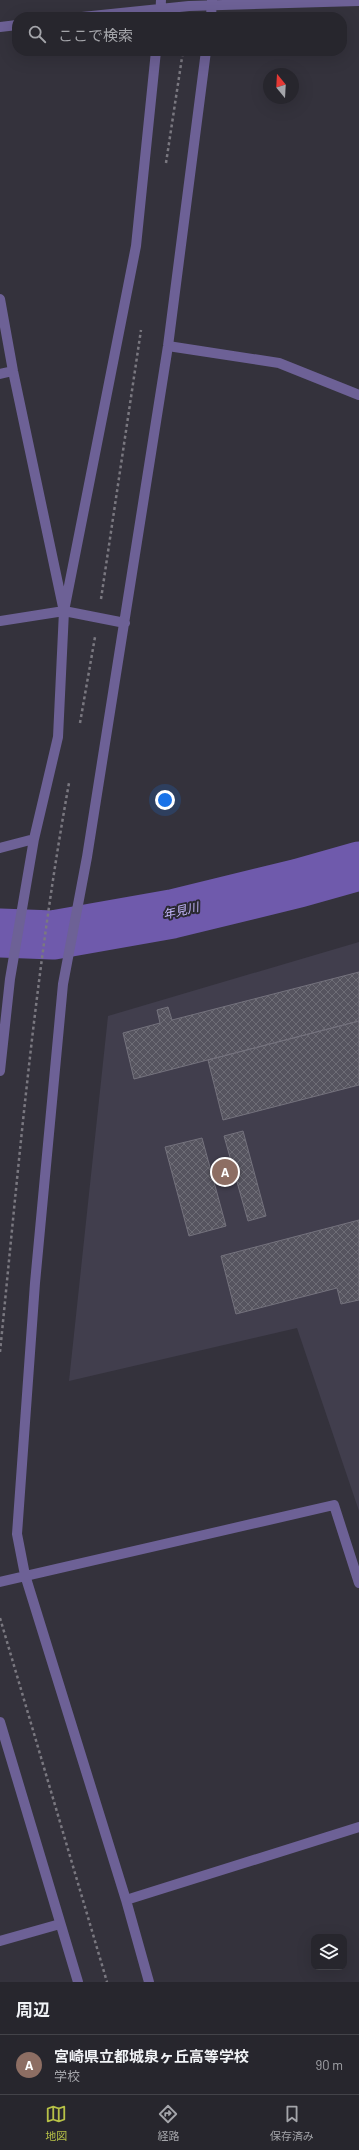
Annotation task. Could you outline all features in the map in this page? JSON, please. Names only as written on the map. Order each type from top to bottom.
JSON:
[{"type":"street","points":[[125,12],[212,2],[359,1]]},
{"type":"street","points":[[211,12],[212,2]]},
{"type":"street","points":[[0,27],[12,26]]},
{"type":"street","points":[[0,1071],[5,978],[34,839],[58,738],[64,611],[136,246],[155,56]]},
{"type":"street","points":[[149,1982],[126,1900],[25,1575],[16,1534],[35,1283],[63,984],[87,857],[168,346],[205,56]]},
{"type":"street","points":[[0,300],[13,371],[64,611]]},
{"type":"street","points":[[168,346],[279,363],[359,395]]},
{"type":"street","points":[[0,374],[13,371]]},
{"type":"street","points":[[0,621],[64,611],[125,623]]},
{"type":"street","points":[[0,848],[34,839]]},
{"type":"street","points":[[0,1582],[25,1575],[334,1505],[359,1583]]},
{"type":"street","points":[[0,1722],[78,1982]]},
{"type":"street","points":[[126,1900],[359,1827]]},
{"type":"street","points":[[0,1941],[60,1924]]},
{"type":"path","points":[[165,170],[182,56]]},
{"type":"path","points":[[80,725],[99,618],[142,328]]},
{"type":"path","points":[[0,1352],[38,981],[56,854],[70,778]]},
{"type":"path","points":[[0,1618],[107,1982]]},
{"type":"shaded area","points":[[359,942],[359,1511],[297,1328],[69,1381],[108,1016]]},
{"type":"building","points":[[359,972],[359,1021],[134,1079],[123,1033],[160,1023],[157,1010],[168,1007],[172,1020]]},
{"type":"building","points":[[359,1021],[359,1085],[223,1120],[208,1060]]},
{"type":"building","points":[[243,1131],[266,1216],[248,1221],[224,1136]]},
{"type":"building","points":[[202,1138],[226,1226],[189,1236],[165,1147]]},
{"type":"building","points":[[359,1220],[359,1300],[341,1304],[337,1288],[236,1314],[221,1256]]},
{"type":"waterway","name":"年見川","points":[[0,933],[53,935],[172,914],[299,883],[359,866]]},
{"type":"place","name":"宮崎県立都城泉ヶ丘高等学校","points":[[225,1172]]}]
